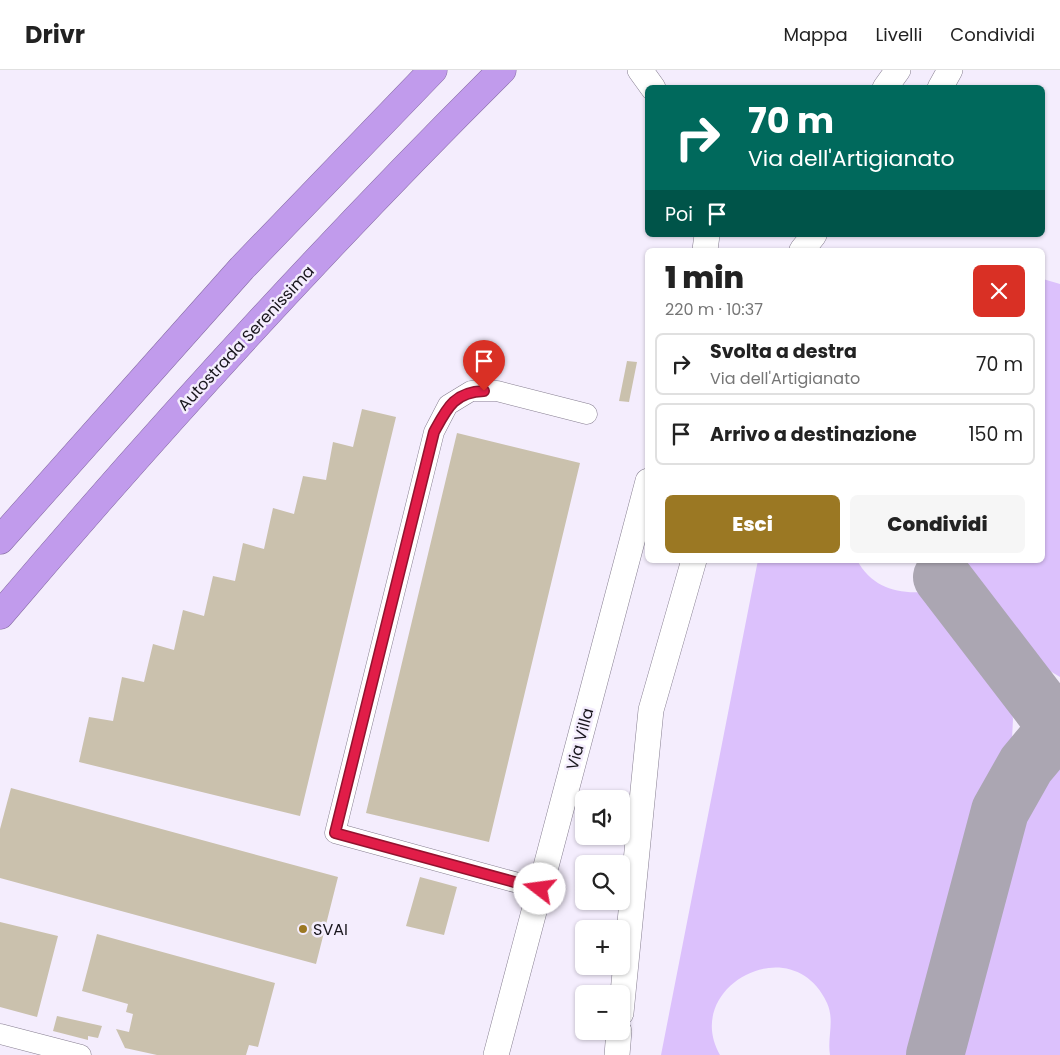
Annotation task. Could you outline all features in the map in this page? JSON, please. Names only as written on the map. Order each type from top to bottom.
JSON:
[{"type":"highway","points":[[0,540],[242,268],[433,70]]},
{"type":"highway","name":"Autostrada Serenissima","points":[[0,615],[86,514],[270,310],[502,70]]},
{"type":"street","points":[[640,70],[651,85]]},
{"type":"street","points":[[887,85],[898,70]]},
{"type":"street","points":[[942,85],[950,70]]},
{"type":"street","points":[[804,248],[812,237]]},
{"type":"street","points":[[540,889],[335,833],[434,432],[448,405],[471,392],[497,391],[588,414]]},
{"type":"street","name":"Via Villa","points":[[496,1055],[645,492]]},
{"type":"street","points":[[624,985],[651,710],[693,563]]},
{"type":"street","points":[[0,1034],[81,1055]]},
{"type":"street","points":[[617,1055],[618,1040]]},
{"type":"shaded area","points":[[1045,280],[1060,284],[1060,677],[1035,662],[961,563],[1045,563]]},
{"type":"shaded area","points":[[757,563],[859,563],[869,576],[885,586],[903,592],[923,592],[1010,702],[1013,719],[1012,739],[988,783],[969,831],[907,1055],[830,1055],[831,1023],[827,1003],[811,981],[790,970],[767,968],[746,975],[727,989],[715,1008],[712,1030],[720,1055],[661,1055]]},
{"type":"shaded area","points":[[1060,764],[1060,1055],[958,1055],[1014,842],[1030,807]]},
{"type":"building","points":[[627,361],[637,362],[629,402],[619,401]]},
{"type":"building","points":[[362,409],[396,417],[300,816],[79,762],[89,717],[113,721],[122,677],[144,682],[153,644],[174,650],[183,610],[204,616],[213,576],[235,581],[243,543],[264,549],[273,508],[294,514],[303,476],[326,480],[333,442],[353,447]]},
{"type":"building","points":[[457,433],[580,463],[489,842],[366,813]]},
{"type":"building","points":[[11,788],[338,877],[316,964],[0,878],[0,829]]},
{"type":"building","points":[[420,877],[457,887],[444,935],[406,926]]},
{"type":"building","points":[[0,922],[58,936],[37,1017],[0,1007]]},
{"type":"building","points":[[97,934],[275,983],[258,1047],[249,1045],[246,1055],[157,1055],[125,1048],[116,1029],[129,1032],[133,1014],[126,1012],[128,1004],[82,991]]},
{"type":"building","points":[[57,1016],[102,1026],[98,1038],[88,1036],[88,1040],[53,1031]]},
{"type":"taxiway","points":[[942,577],[1057,727]]},
{"type":"taxiway","points":[[935,1055],[1000,811],[1026,765],[1060,724]]},
{"type":"place","name":"SVAI","points":[[303,929]]},
{"type":"route","points":[[484,391],[471,392],[448,405],[434,432],[335,833],[540,889]]}]
